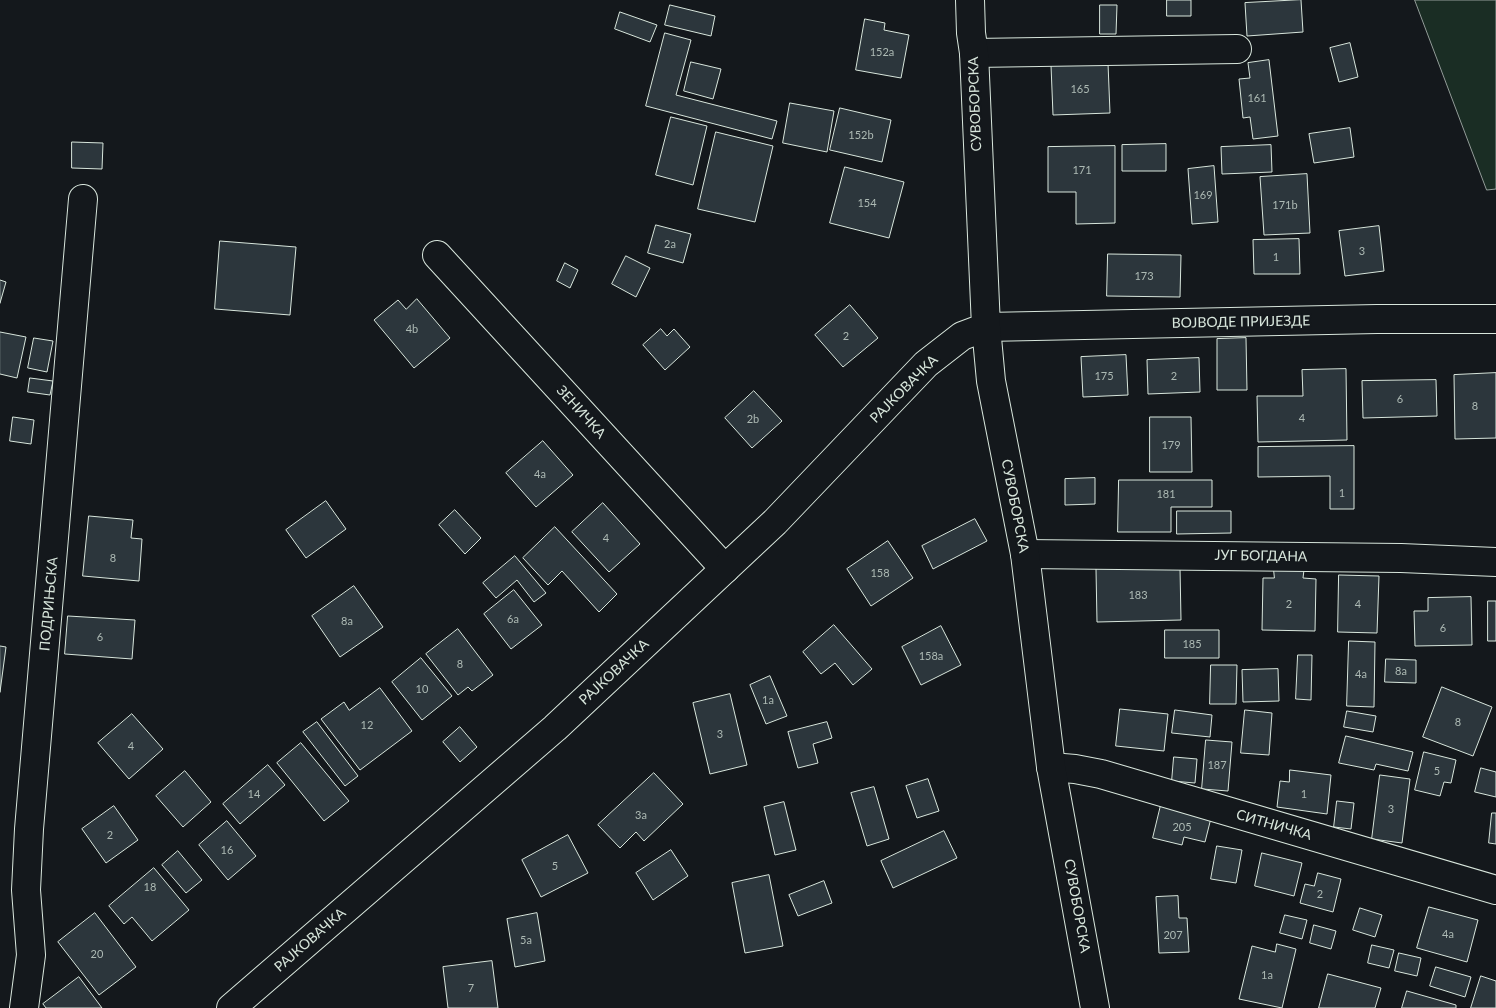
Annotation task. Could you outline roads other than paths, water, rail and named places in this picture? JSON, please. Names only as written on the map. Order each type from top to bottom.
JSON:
[{"type":"street","name":"СУВОБОРСКА","points":[[970,0],[986,327],[993,393],[1025,554],[1051,767],[1096,1008]]},
{"type":"street","points":[[974,53],[1237,49]]},
{"type":"street","name":"ПОДРИЊСКА","points":[[24,1008],[31,956],[26,890],[29,829],[83,200]]},
{"type":"street","name":"ЗЕНИЧКА","points":[[438,255],[725,569]]},
{"type":"street","name":"ВОЈВОДЕ ПРИЈЕЗДЕ","points":[[986,327],[1377,319],[1496,319]]},
{"type":"street","name":"РАЈКОВАЧКА","points":[[231,1008],[555,728],[775,522],[926,364],[962,336],[986,327]]},
{"type":"street","name":"ЈУГ БОГДАНА","points":[[1025,554],[1401,558],[1496,562]]},
{"type":"street","name":"СИТНИЧКА","points":[[1051,767],[1101,774],[1496,890]]}]
